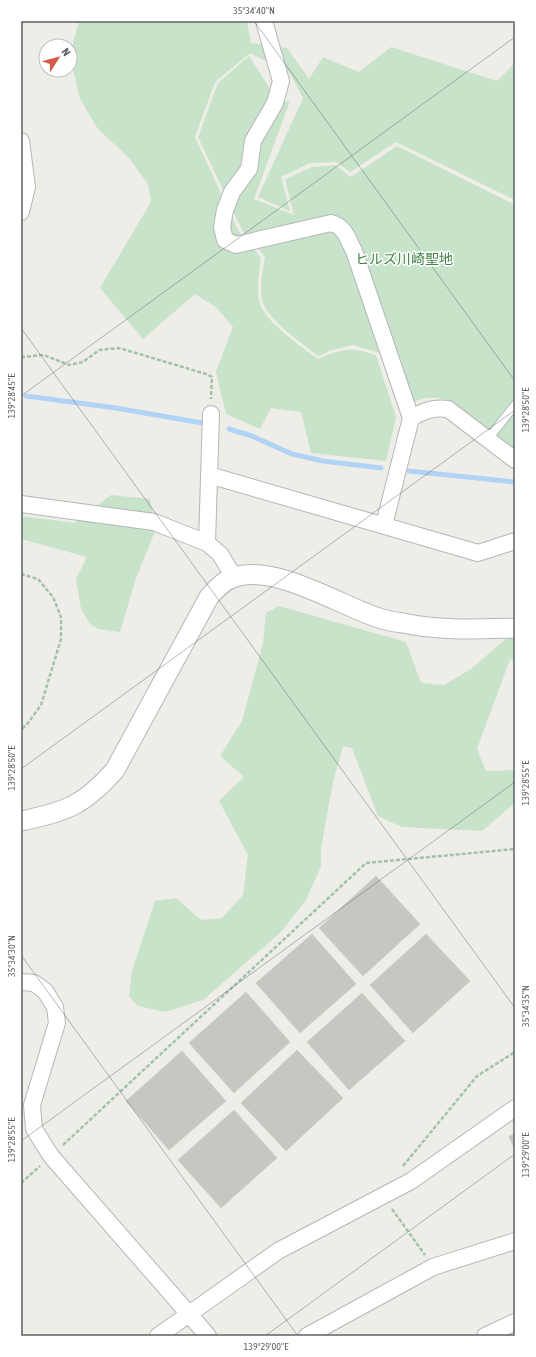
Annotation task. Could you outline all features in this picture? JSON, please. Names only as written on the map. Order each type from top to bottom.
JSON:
[{"type":"street","points":[[264,21],[281,80],[275,103],[253,141],[249,169],[232,192],[225,210],[222,227],[225,240],[236,245],[331,223],[338,224],[345,232],[354,251],[411,418],[384,525]]},
{"type":"street","points":[[21,141],[27,187],[21,212]]},
{"type":"street","points":[[411,418],[425,411],[437,408],[448,409],[515,460]]},
{"type":"street","points":[[206,543],[211,414]]},
{"type":"street","points":[[209,475],[478,553],[515,541]]},
{"type":"street","points":[[21,504],[154,522],[206,543],[220,554],[234,577]]},
{"type":"street","points":[[21,821],[54,815],[72,807],[88,797],[103,784],[115,770],[209,597],[220,585],[234,577],[267,575],[285,580],[377,618],[402,623],[450,629],[515,628]]},
{"type":"street","points":[[21,982],[34,983],[45,991],[55,1007],[57,1023],[32,1105],[34,1130],[51,1156],[208,1336]]},
{"type":"street","points":[[158,1336],[278,1251],[412,1181],[515,1108]]},
{"type":"street","points":[[307,1336],[433,1267],[515,1241]]},
{"type":"street","points":[[485,1336],[515,1322]]},
{"type":"lane","points":[[488,439],[515,405]]},
{"type":"path","points":[[21,357],[44,355],[69,365],[83,362],[100,350],[119,348],[155,358],[180,368],[206,374],[212,378],[211,414]]},
{"type":"path","points":[[21,574],[38,579],[53,596],[61,617],[61,639],[41,704],[28,723],[21,730]]},
{"type":"path","points":[[21,1183],[366,863],[515,849]]},
{"type":"green space","points":[[79,21],[247,21],[251,43],[287,48],[309,79],[323,57],[359,72],[391,47],[497,81],[515,63],[515,200],[396,142],[350,172],[336,162],[310,163],[281,177],[290,211],[258,197],[303,98],[289,72],[250,53],[215,82],[195,137],[239,232],[261,258],[258,296],[262,309],[268,317],[293,341],[318,359],[347,350],[376,355],[396,417],[386,461],[311,453],[301,412],[271,408],[260,429],[226,414],[216,372],[233,327],[216,307],[195,294],[143,339],[100,288],[151,202],[148,184],[129,158],[98,129],[80,99],[75,78],[78,78],[78,38],[74,38]]},
{"type":"green space","name":"ヒルズ川崎聖地","points":[[249,56],[279,103],[290,101],[254,199],[294,215],[285,179],[312,167],[335,165],[351,177],[397,146],[515,205],[515,452],[455,403],[439,398],[424,398],[414,402],[396,358],[353,345],[332,350],[318,356],[286,331],[265,308],[262,300],[261,289],[265,257],[242,230],[198,137],[218,83]]},
{"type":"green space","points":[[111,495],[150,499],[156,529],[136,578],[120,632],[98,629],[90,624],[81,609],[76,579],[87,557],[21,539],[21,516],[74,523]]},
{"type":"green space","points":[[279,606],[406,642],[421,683],[444,685],[471,669],[515,631],[515,661],[510,659],[477,749],[486,771],[515,770],[515,803],[482,831],[402,827],[378,816],[352,748],[343,746],[333,782],[321,848],[321,866],[306,900],[281,932],[203,1000],[165,1012],[138,1006],[129,996],[132,971],[155,901],[176,898],[201,920],[222,918],[243,895],[248,855],[219,801],[244,777],[220,756],[242,721],[263,643],[266,613]]},
{"type":"building","points":[[376,876],[420,924],[363,976],[319,928]]},
{"type":"building","points":[[312,934],[356,984],[300,1033],[256,983]]},
{"type":"building","points":[[426,934],[470,981],[413,1033],[370,985]]},
{"type":"building","points":[[246,992],[290,1042],[234,1093],[189,1043]]},
{"type":"building","points":[[362,993],[405,1041],[349,1090],[307,1042]]},
{"type":"building","points":[[297,1050],[343,1098],[286,1151],[241,1103]]},
{"type":"building","points":[[182,1051],[226,1101],[169,1150],[126,1101]]},
{"type":"building","points":[[234,1110],[277,1158],[221,1208],[178,1160]]},
{"type":"building","points":[[515,1134],[515,1151],[509,1136]]},
{"type":"waterway","points":[[26,396],[116,408],[208,424]]},
{"type":"waterway","points":[[229,429],[252,436],[292,454],[323,461],[381,468]]},
{"type":"waterway","points":[[409,471],[515,482]]}]
